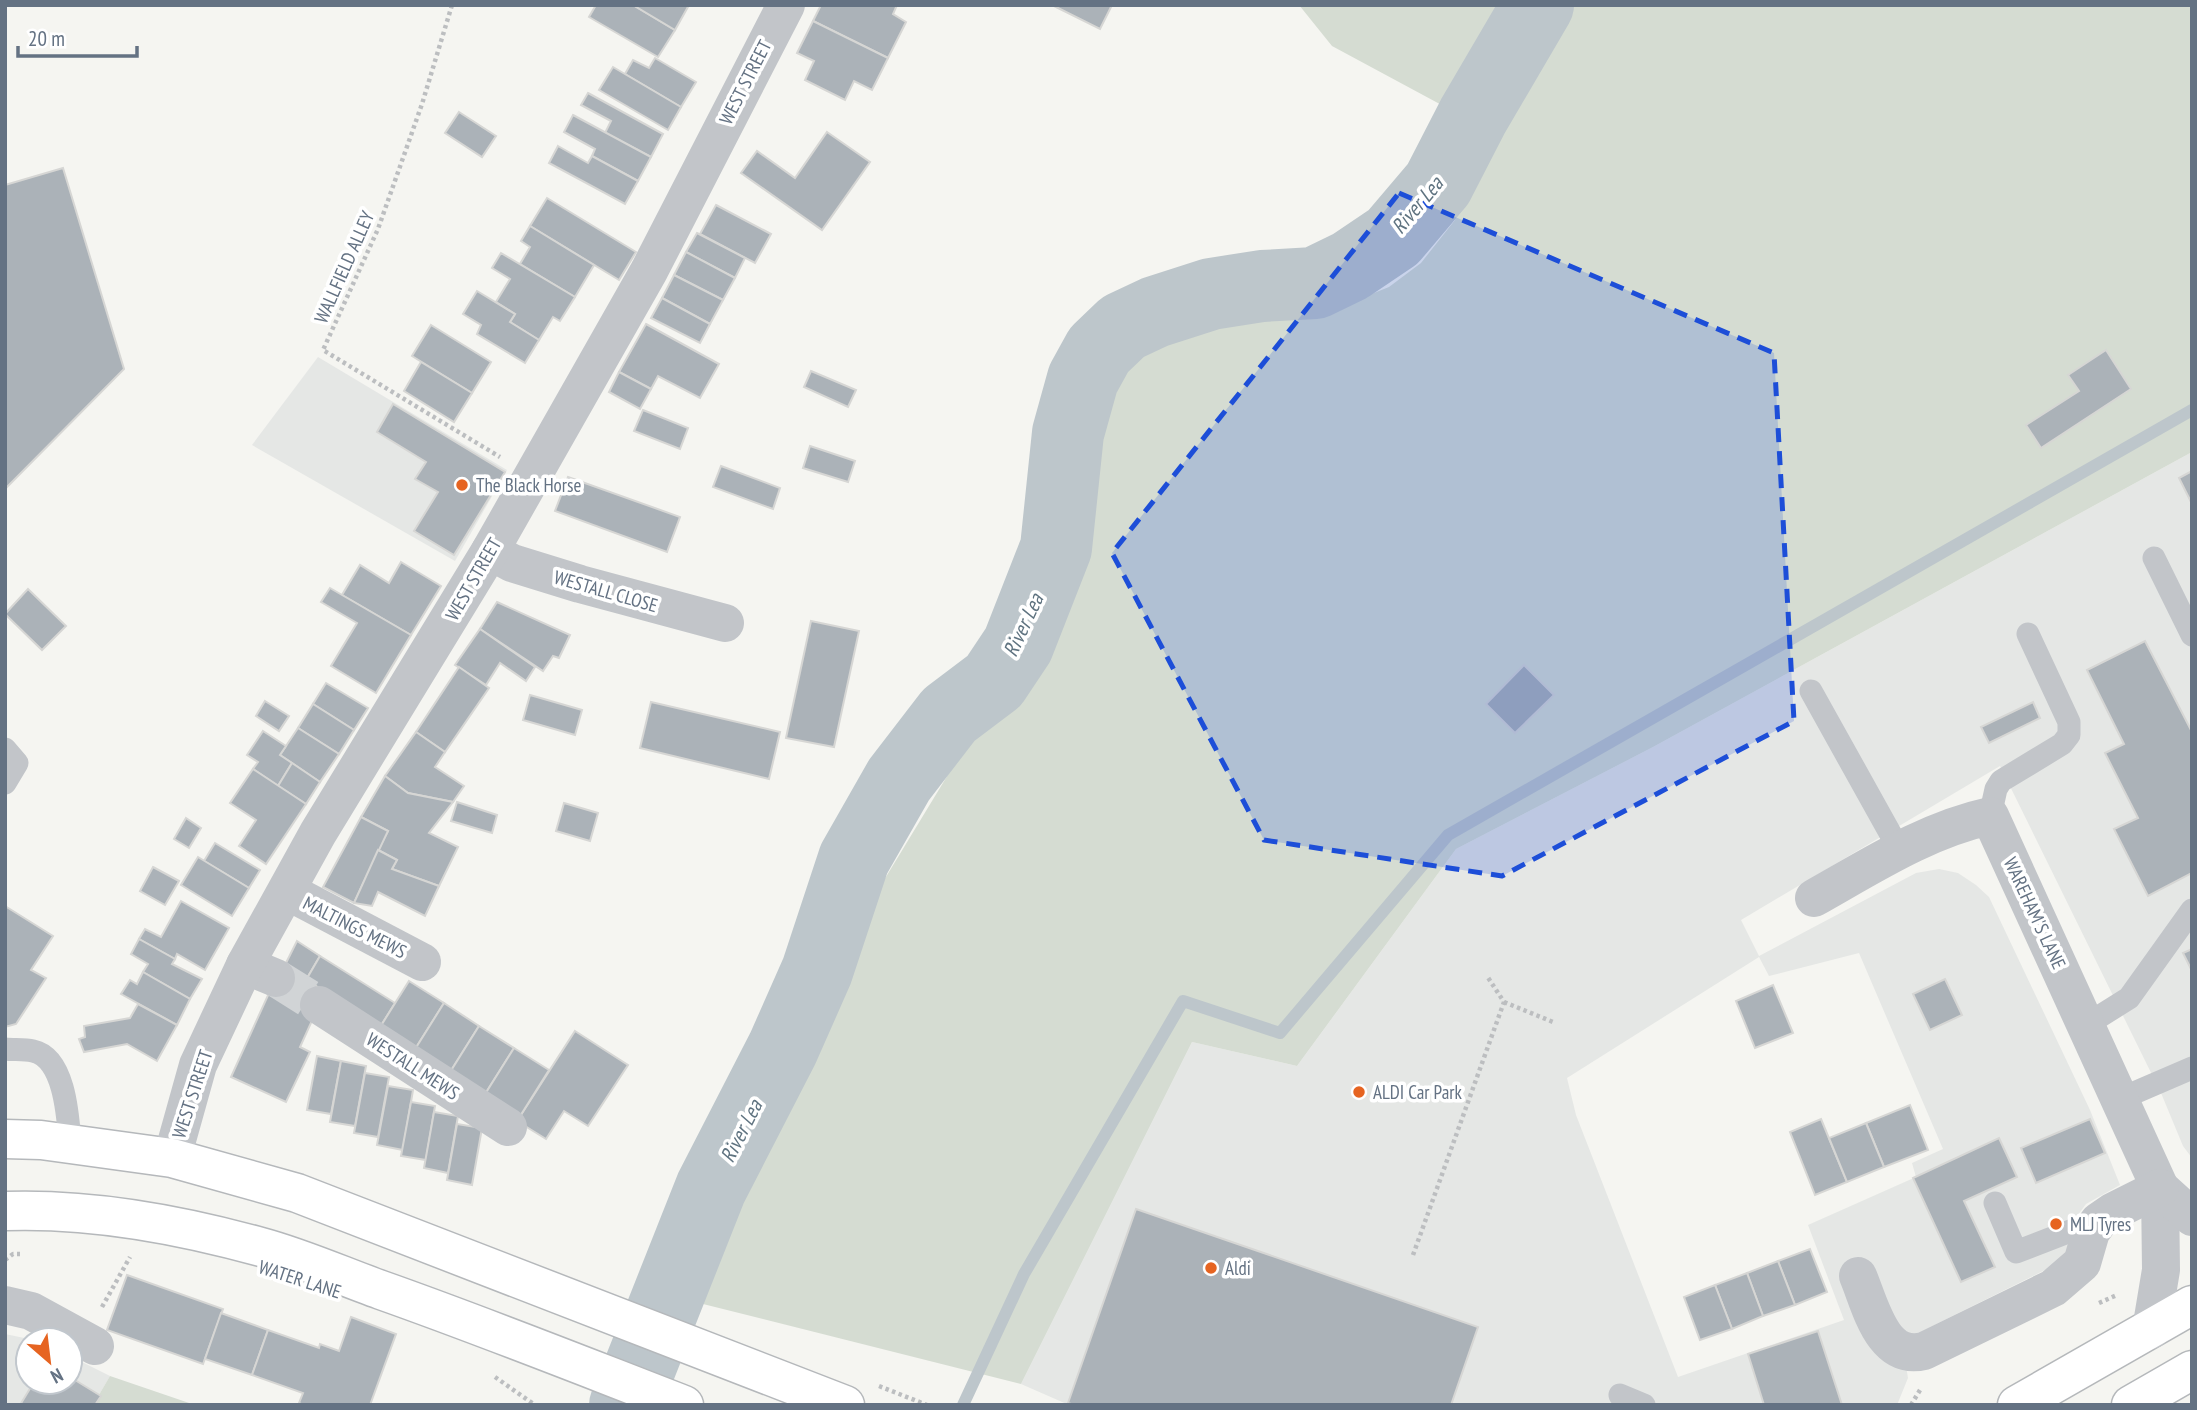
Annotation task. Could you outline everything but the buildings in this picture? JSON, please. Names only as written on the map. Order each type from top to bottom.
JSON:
[{"type":"highway","points":[[5,1139],[70,1143],[172,1157],[297,1193],[845,1405]]},
{"type":"highway","points":[[5,1211],[49,1210],[110,1215],[169,1225],[263,1248],[418,1303],[684,1405]]},
{"type":"highway","points":[[2017,1405],[2192,1305]]},
{"type":"highway","points":[[2132,1405],[2192,1370]]},
{"type":"street","name":"WEST STREET","points":[[172,1157],[198,1065],[261,972],[287,891],[318,834],[490,551],[649,271],[786,5]]},
{"type":"street","name":"WESTALL CLOSE","points":[[490,551],[512,563],[580,584],[725,623]]},
{"type":"street","points":[[1814,898],[1899,849],[1959,823],[1990,816]]},
{"type":"street","name":"WAREHAM'S LANE","points":[[1990,816],[2160,1188],[2161,1270],[2151,1330]]},
{"type":"street","name":"MALTINGS MEWS","points":[[287,891],[422,962]]},
{"type":"street","name":"WESTALL MEWS","points":[[319,1005],[508,1127]]},
{"type":"street","points":[[1858,1276],[1885,1338],[1899,1350],[1911,1354],[1924,1351],[2053,1288],[2082,1263],[2091,1232],[2099,1221],[2160,1188]]},
{"type":"street","name":"WAREHAM'S LANE","points":[[2160,1188],[2192,1217]]},
{"type":"street","points":[[5,1305],[31,1311],[90,1343]]},
{"type":"lane","points":[[2154,558],[2192,635]]},
{"type":"lane","points":[[1990,816],[1996,789],[2001,780],[2062,744],[2069,735],[2070,722],[2028,634]]},
{"type":"lane","points":[[1811,691],[1899,849]]},
{"type":"lane","points":[[5,749],[17,763],[5,783]]},
{"type":"lane","points":[[2086,1025],[2129,998],[2192,910]]},
{"type":"lane","points":[[5,1049],[34,1051],[46,1057],[57,1074],[67,1102],[70,1143]]},
{"type":"lane","points":[[2120,1099],[2192,1068]]},
{"type":"lane","points":[[1995,1203],[2016,1252],[2073,1230],[2091,1232]]},
{"type":"lane","points":[[1622,1405],[1620,1395],[1644,1405]]},
{"type":"path","name":"WALLFIELD ALLEY","points":[[453,5],[422,104],[377,229],[323,350],[531,476]]},
{"type":"path","points":[[1487,976],[1504,1002],[1553,1022]]},
{"type":"path","points":[[1413,1255],[1504,1002]]},
{"type":"path","points":[[90,1343],[116,1279],[132,1254]]},
{"type":"path","points":[[489,1373],[535,1405]]},
{"type":"highlighted area","points":[[1399,193],[1774,353],[1794,721],[1502,876],[1264,840],[1112,553]]},
{"type":"shaded area","points":[[1299,5],[2192,5],[2192,452],[1653,747],[1456,849],[1297,1066],[1192,1042],[1021,1384],[691,1301],[742,1183],[819,1045],[849,982],[878,890],[966,745],[1020,692],[1048,652],[1091,514],[1094,444],[1103,404],[1119,367],[1160,338],[1187,325],[1243,313],[1309,310],[1354,301],[1389,287],[1421,263],[1455,220],[1476,178],[1462,116],[1332,46]]},
{"type":"shaded area","points":[[318,357],[507,470],[455,561],[252,445]]},
{"type":"shaded area","points":[[2192,452],[2192,1158],[2183,1146],[2161,1093],[2000,766],[1741,920],[1759,956],[1916,873],[1939,869],[1958,873],[1976,885],[1989,897],[2090,1110],[2120,1185],[2086,1204],[2075,1219],[2066,1253],[2053,1266],[1902,1341],[1908,1378],[1897,1405],[1069,1405],[1021,1384],[1192,1042],[1297,1066],[1456,849],[1653,747]],"holes":[[[1859,953],[1943,1149],[1912,1163],[1916,1177],[1808,1225],[1844,1320],[1678,1377],[1576,1115],[1567,1078],[1759,957],[1769,976]]]},
{"type":"shaded area","points":[[5,1334],[14,1336],[14,1396],[84,1396],[84,1363],[110,1376],[93,1405],[5,1405]]},
{"type":"shaded area","points":[[110,1376],[195,1405],[93,1405]]},
{"type":"waterway","name":"River Lea","points":[[625,1405],[711,1188],[783,1048],[817,971],[854,859],[899,780],[949,715],[994,681],[1018,645],[1056,548],[1068,433],[1083,379],[1099,350],[1123,327],[1155,312],[1211,294],[1262,286],[1315,283],[1350,266],[1393,237],[1438,184],[1473,116],[1538,5]]},
{"type":"waterway","points":[[963,1405],[1024,1274],[1183,1001],[1280,1033],[1448,835],[2192,410]]},
{"type":"tunnel","points":[[276,978],[319,1005]]},
{"type":"place","name":"The Black Horse","points":[[462,485]]},
{"type":"place","name":"ALDI Car Park","points":[[1359,1092]]},
{"type":"place","name":"MLJ Tyres","points":[[2056,1224]]},
{"type":"place","name":"Aldi","points":[[1211,1268]]}]
